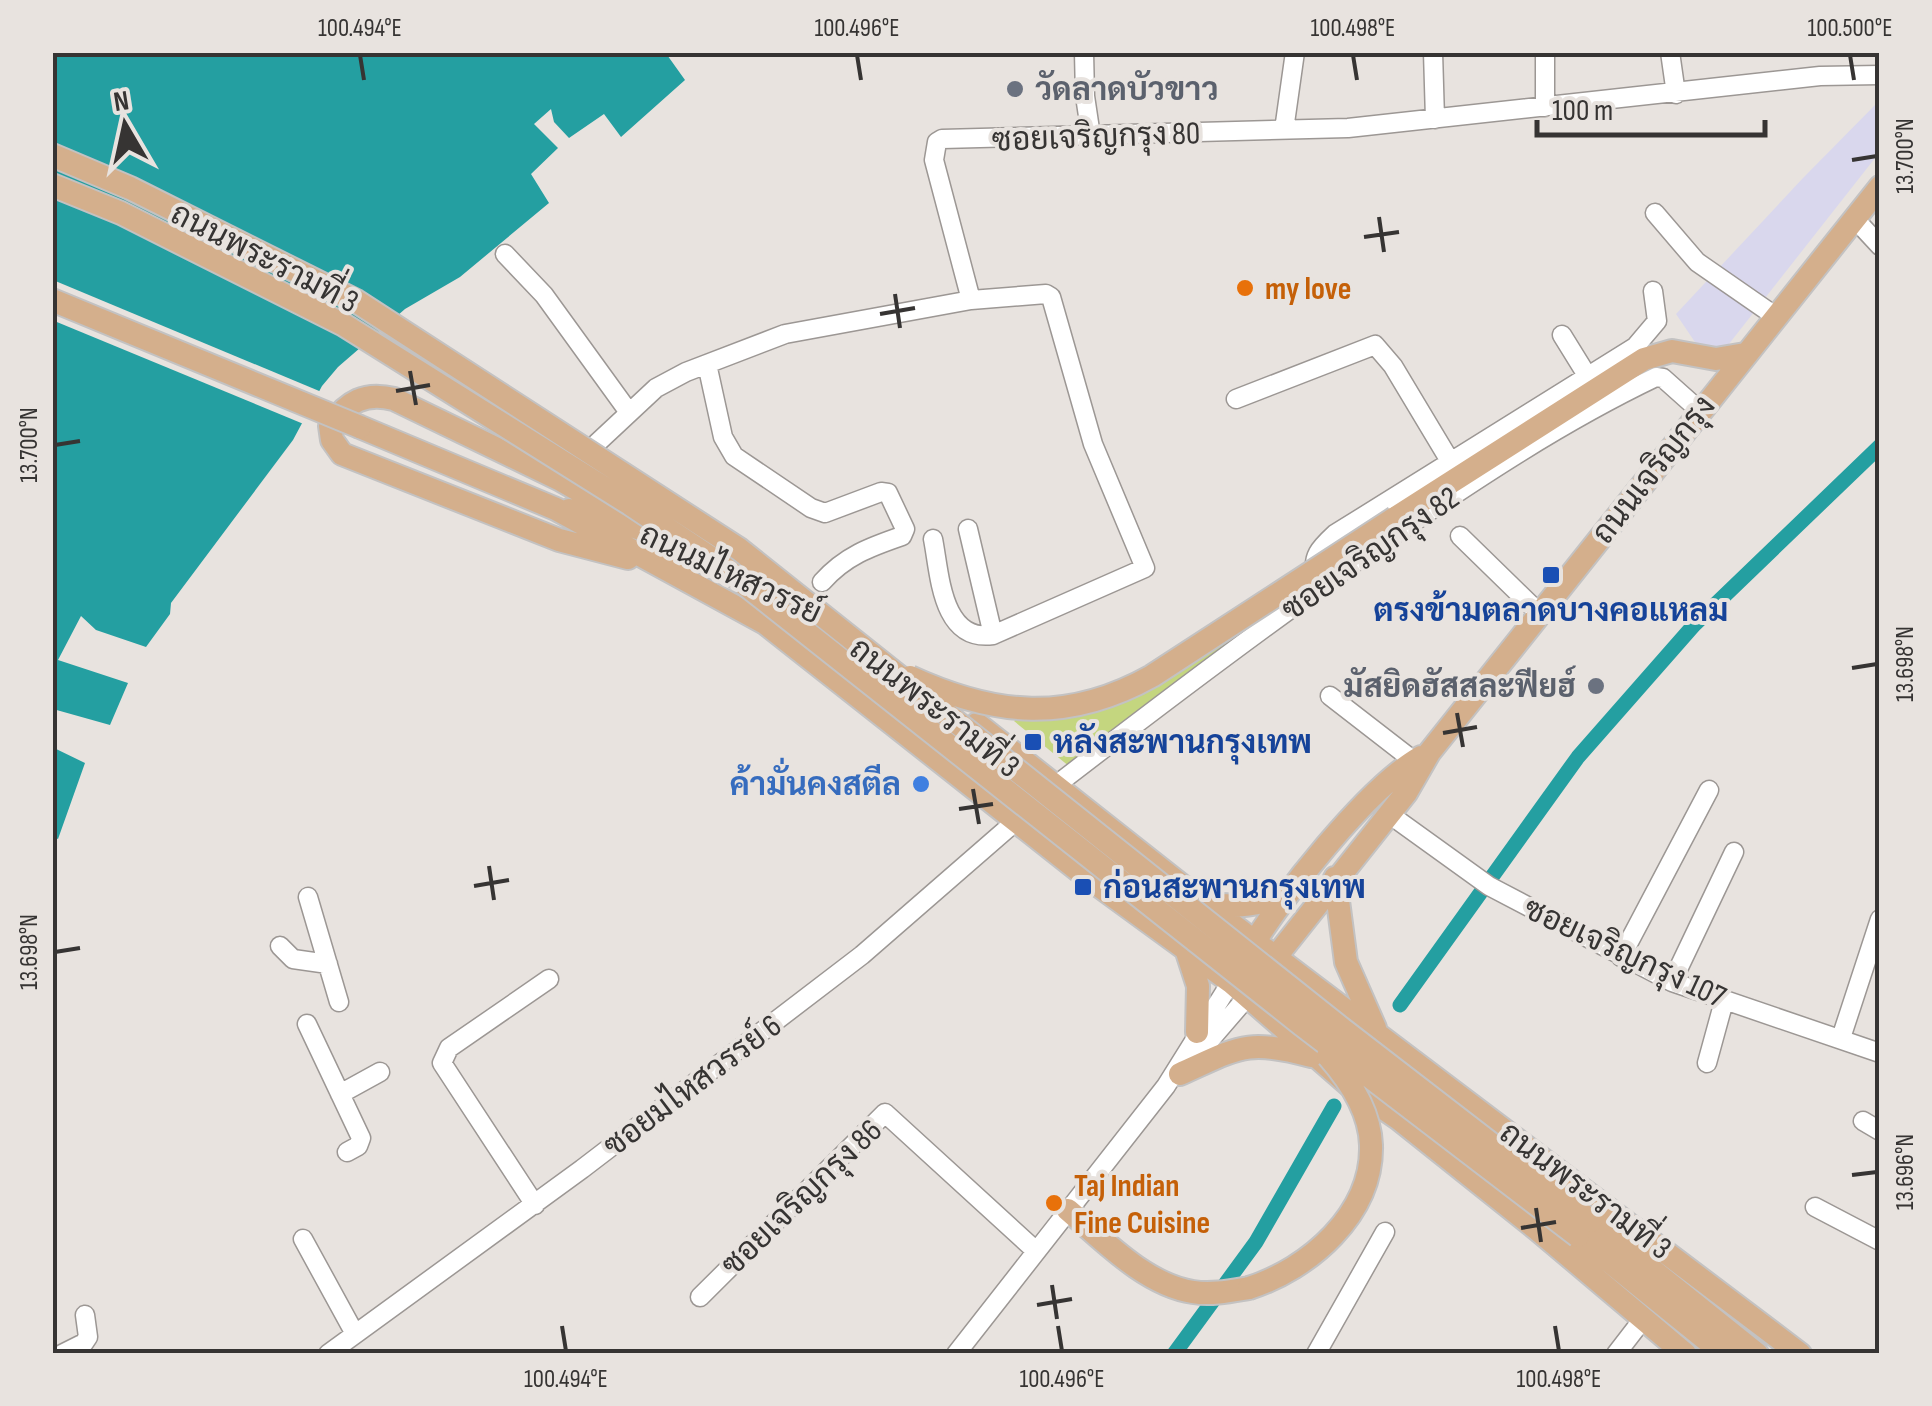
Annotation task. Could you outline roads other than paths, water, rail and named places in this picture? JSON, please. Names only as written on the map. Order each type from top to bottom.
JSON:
[{"type":"main road","name":"ถนนพระรามที่ 3","points":[[52,155],[130,188],[356,302],[740,549],[879,664],[1342,1029],[1584,1229],[1724,1354]]},
{"type":"main road","name":"ถนนพระรามที่ 3","points":[[52,185],[121,214],[344,325],[703,552],[1301,1024],[1757,1354]]},
{"type":"main road","name":"ถนนเจริญกรุง","points":[[1239,989],[1256,940],[1294,888],[1348,824],[1421,757],[1880,187]]},
{"type":"main road","name":"ถนนมไหสวรรย์","points":[[52,300],[556,509],[765,623],[1016,821],[1239,989]]},
{"type":"main road","points":[[879,664],[973,701],[1012,708],[1052,710],[1119,694],[1644,359],[1672,352],[1716,359],[1745,354]]},
{"type":"main road","points":[[646,530],[559,479],[394,399],[377,395],[361,398],[342,409],[330,426],[332,440],[342,454],[559,540],[607,555],[651,561]]},
{"type":"main road","name":"ถนนมไหสวรรย์","points":[[556,509],[584,512],[646,530],[727,563],[824,615],[920,680],[1275,955]]},
{"type":"main road","name":"ถนนเจริญกรุง","points":[[1239,989],[1275,955],[1390,814],[1419,773],[1421,757]]},
{"type":"main road","points":[[1335,878],[1346,962],[1378,1034]]},
{"type":"main road","points":[[1205,904],[1265,903],[1294,888]]},
{"type":"main road","points":[[1186,949],[1198,986],[1198,1032]]},
{"type":"main road","name":"ถนนพระรามที่ 3","points":[[1275,955],[1800,1354]]},
{"type":"main road","name":"ถนนพระรามที่ 3","points":[[1239,989],[1348,1084],[1399,1119],[1686,1354]]},
{"type":"main road","points":[[1068,1210],[1148,1273],[1192,1292],[1249,1288],[1298,1266],[1338,1230],[1366,1179],[1371,1144],[1360,1102],[1344,1075],[1301,1024]]},
{"type":"main road","points":[[1173,1080],[1252,1045],[1278,1046],[1319,1058]]},
{"type":"main road","points":[[1399,1119],[1387,1093],[1392,1080],[1404,1071],[1440,1080]]},
{"type":"street","points":[[1084,52],[1090,136]]},
{"type":"street","points":[[1284,130],[1294,52]]},
{"type":"street","points":[[1434,52],[1435,119]]},
{"type":"street","points":[[1545,52],[1545,107]]},
{"type":"street","points":[[1670,52],[1676,94]]},
{"type":"street","name":"ซอยเจริญกรุง 80","points":[[971,300],[934,160],[937,142],[1284,130],[1435,119],[1820,76],[1880,75]]},
{"type":"street","points":[[1656,213],[1696,262],[1775,316]]},
{"type":"street","points":[[1854,218],[1880,246]]},
{"type":"street","points":[[504,254],[544,295],[628,412]]},
{"type":"street","points":[[1321,585],[1315,572],[1315,558],[1335,534],[1635,348],[1657,321],[1653,291]]},
{"type":"street","points":[[559,479],[656,388],[776,336],[971,300],[1046,294],[1051,297],[1096,450],[1144,568],[993,635],[978,636],[952,619],[944,597],[934,538]]},
{"type":"street","points":[[1562,336],[1588,377]]},
{"type":"street","points":[[1236,399],[1375,345],[1393,366],[1450,460]]},
{"type":"street","points":[[707,364],[723,437],[734,456],[811,508],[825,513],[886,492],[903,526],[902,536],[855,554],[822,582]]},
{"type":"street","name":"ซอยเจริญกรุง 82","points":[[1055,786],[1321,585],[1504,462],[1602,403],[1656,377],[1700,410]]},
{"type":"street","points":[[968,529],[993,635]]},
{"type":"street","points":[[1460,536],[1540,614]]},
{"type":"street","points":[[1330,696],[1421,757]]},
{"type":"street","points":[[1622,956],[1709,790]]},
{"type":"street","name":"ซอยเจริญกรุง 107","points":[[1390,814],[1483,882],[1672,982],[1880,1053]]},
{"type":"street","name":"ซอยมไหสวรรย์ 6","points":[[328,1354],[534,1205],[862,954],[1016,821]]},
{"type":"street","points":[[1672,982],[1734,852]]},
{"type":"street","points":[[308,897],[338,1002]]},
{"type":"street","points":[[1841,1038],[1880,919]]},
{"type":"street","points":[[280,946],[294,959],[328,964]]},
{"type":"street","points":[[534,1205],[442,1064],[449,1048],[549,979]]},
{"type":"street","name":"ถนนเจริญกรุง","points":[[1173,1080],[1198,1032],[1239,989]]},
{"type":"street","name":"ถนนเจริญกรุง","points":[[956,1354],[1173,1080],[1239,989]]},
{"type":"street","points":[[1706,1064],[1724,1000]]},
{"type":"street","points":[[306,1024],[361,1138],[358,1146],[347,1152]]},
{"type":"street","points":[[340,1094],[380,1072]]},
{"type":"street","name":"ซอยเจริญกรุง 86","points":[[700,1296],[885,1113],[1036,1251]]},
{"type":"street","points":[[1815,1207],[1880,1241]]},
{"type":"street","points":[[1316,1354],[1385,1232]]},
{"type":"street","points":[[303,1238],[356,1334]]},
{"type":"street","points":[[52,1347],[60,1354],[84,1343],[88,1337],[85,1316]]},
{"type":"street","points":[[1616,1354],[1643,1319]]},
{"type":"water","points":[[665,52],[685,80],[621,137],[604,114],[569,138],[554,122],[551,109],[534,124],[558,148],[531,174],[549,203],[460,277],[405,309],[338,367],[322,386],[293,440],[171,603],[170,614],[146,647],[96,630],[81,616],[58,660],[128,683],[110,725],[53,709],[52,53]]},
{"type":"water","points":[[52,747],[85,763],[58,839],[53,837]]},
{"type":"waterway","points":[[1400,1005],[1578,757],[1694,625],[1880,446]]},
{"type":"waterway","points":[[1174,1354],[1256,1242],[1334,1106]]},
{"type":"place","name":"วัดลาดบัวขาว","points":[[1015,89]]},
{"type":"place","name":"my love","points":[[1245,288]]},
{"type":"place","name":"ตรงข้ามตลาดบางคอแหลม","points":[[1551,575]]},
{"type":"place","name":"มัสยิดฮัสสละฟียฮ์","points":[[1596,686]]},
{"type":"place","name":"หลังสะพานกรุงเทพ","points":[[1033,742]]},
{"type":"place","name":"ค้ามั่นคงสตีล","points":[[921,784]]},
{"type":"place","name":"ก่อนสะพานกรุงเทพ","points":[[1083,887]]},
{"type":"place","name":"Taj Indian Fine Cuisine","points":[[1054,1203]]}]
